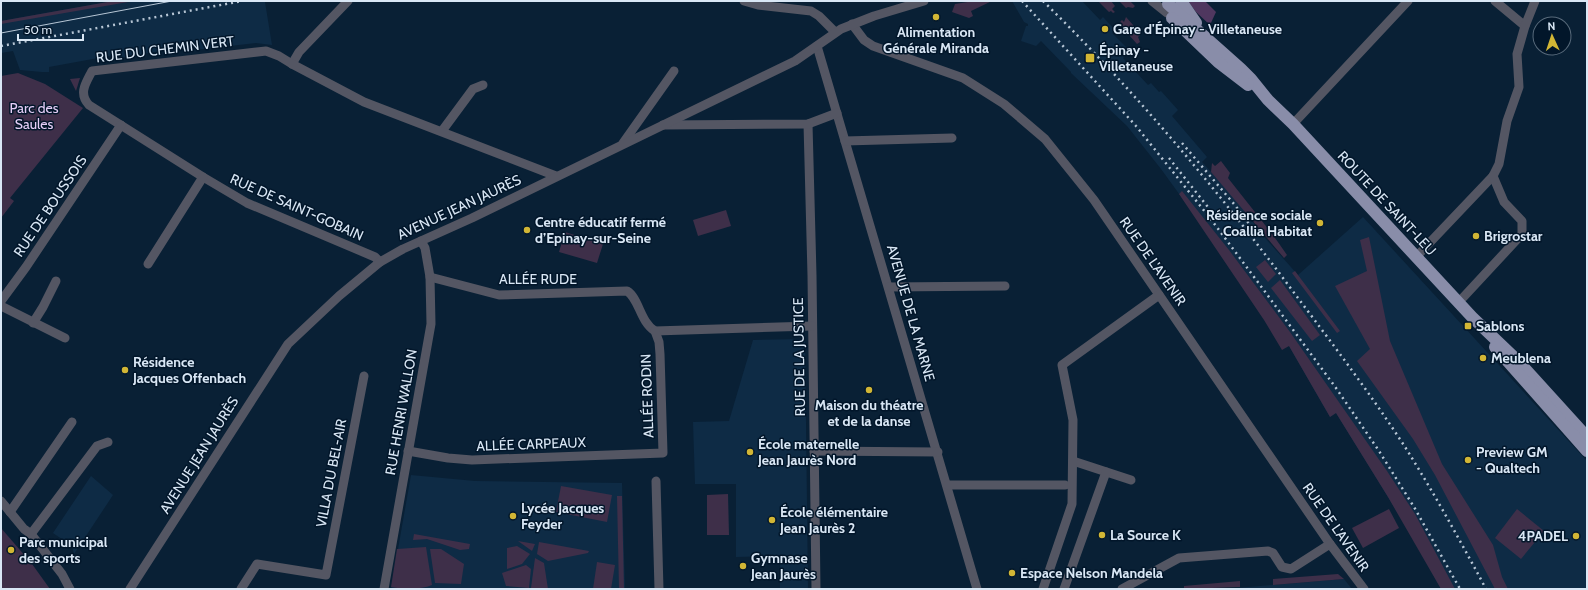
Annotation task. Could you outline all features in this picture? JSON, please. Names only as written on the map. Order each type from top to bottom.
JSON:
[{"type":"main road","points":[[1181,1],[1210,41]]},
{"type":"main road","name":"ROUTE DE SAINT-LEU","points":[[1163,4],[1210,41],[1251,79],[1268,100]]},
{"type":"main road","name":"ROUTE DE SAINT-LEU","points":[[1163,4],[1218,62],[1268,100],[1293,124],[1482,328],[1497,351],[1583,434],[1587,451]]},
{"type":"street","points":[[292,64],[299,52],[348,1]]},
{"type":"street","points":[[744,1],[758,5],[811,11],[820,16],[835,32]]},
{"type":"street","name":"AVENUE JEAN JAURÈS","points":[[130,589],[284,348],[339,296],[380,262],[660,125],[795,61],[835,32],[852,24],[924,1]]},
{"type":"street","points":[[1293,124],[1408,1]]},
{"type":"street","points":[[1495,1],[1525,26]]},
{"type":"street","points":[[1416,257],[1493,176],[1499,164],[1507,121],[1519,87],[1517,54],[1525,26],[1535,1]]},
{"type":"street","name":"RUE DE L'AVENIR","points":[[852,24],[864,40],[873,46],[963,78],[1004,104],[1045,139],[1094,200],[1330,544],[1364,589]]},
{"type":"street","name":"AVENUE DE LA MARNE","points":[[816,46],[948,485],[977,589]]},
{"type":"street","name":"RUE DU CHEMIN VERT","points":[[121,125],[89,104],[84,99],[83,92],[92,71],[266,51],[279,56],[364,102],[556,176]]},
{"type":"street","points":[[622,144],[674,71]]},
{"type":"street","points":[[442,131],[473,89],[483,84]]},
{"type":"street","points":[[660,125],[808,124],[836,113]]},
{"type":"street","name":"RUE DE LA JUSTICE","points":[[808,124],[812,275],[816,589]]},
{"type":"street","name":"RUE DE SAINT-GOBAIN","points":[[121,125],[203,178],[247,202],[375,257],[380,262]]},
{"type":"street","name":"RUE DE BOUSSOIS","points":[[1,301],[26,267],[121,125]]},
{"type":"street","points":[[845,141],[952,138]]},
{"type":"street","points":[[1458,303],[1522,234],[1522,221],[1504,202],[1493,176]]},
{"type":"street","points":[[148,264],[203,178]]},
{"type":"street","name":"RUE HENRI WALLON","points":[[384,589],[431,324],[430,277],[425,248],[421,241]]},
{"type":"street","name":"ALLÉE RUDE","points":[[430,277],[499,295],[624,291],[630,293],[648,327],[655,331]]},
{"type":"street","points":[[33,323],[56,281]]},
{"type":"street","points":[[889,287],[1005,286]]},
{"type":"street","points":[[1043,589],[1072,504],[1073,420],[1062,365],[1159,295]]},
{"type":"street","points":[[1,306],[65,338]]},
{"type":"street","points":[[655,331],[812,326]]},
{"type":"street","name":"ALLÉE RODIN","points":[[655,331],[659,342],[660,354],[663,454],[655,454]]},
{"type":"street","name":"VILLA DU BEL-AIR","points":[[241,589],[257,564],[326,575],[364,376]]},
{"type":"street","points":[[10,512],[72,422]]},
{"type":"street","points":[[31,534],[97,446],[108,442]]},
{"type":"street","name":"ALLÉE CARPEAUX","points":[[408,451],[448,458],[472,460],[655,454]]},
{"type":"street","points":[[814,451],[938,452]]},
{"type":"street","points":[[1073,461],[1131,480]]},
{"type":"street","points":[[1064,589],[1106,472]]},
{"type":"street","points":[[656,481],[659,589]]},
{"type":"street","points":[[948,485],[1065,485]]},
{"type":"street","points":[[1,500],[24,529],[31,534],[62,574],[70,589]]},
{"type":"street","points":[[1122,589],[1179,558],[1268,551],[1273,553],[1282,567],[1291,569],[1330,544]]},
{"type":"shaded area","points":[[113,1],[272,1],[265,2],[272,45],[256,43],[195,50],[193,45],[121,58],[120,54],[49,67],[49,72],[20,70],[13,51],[1,53],[1,21]]},
{"type":"shaded area","points":[[1012,1],[1082,1],[1100,20],[1103,17],[1115,30],[1112,33],[1130,51],[1123,58],[1148,85],[1151,83],[1159,92],[1161,91],[1178,110],[1172,116],[1207,157],[1202,162],[1233,196],[1266,239],[1298,275],[1363,217],[1587,461],[1587,589],[1441,589],[1409,531],[1336,413],[1330,417],[1289,346],[1274,334],[1222,253],[1161,169],[1127,126],[1071,73],[1041,41],[1036,46],[1021,41],[1028,24],[1024,22]]},
{"type":"shaded area","points":[[1188,1],[1205,1],[1216,12],[1210,25],[1196,12]]},
{"type":"shaded area","points":[[805,339],[808,589],[780,589],[780,556],[736,557],[736,484],[695,484],[693,422],[729,421],[753,340]]},
{"type":"shaded area","name":"Lycée Jacques Feyder","points":[[411,475],[475,481],[622,483],[625,589],[391,589]]},
{"type":"shaded area","points":[[91,476],[113,495],[74,554],[72,546],[53,533]]},
{"type":"shaded area","points":[[1344,579],[1352,589],[1222,589],[1248,587]]},
{"type":"green space","points":[[113,1],[134,1],[1,24],[1,21]]},
{"type":"green space","points":[[974,1],[992,1],[971,11],[973,16],[969,18],[952,12],[955,4]]},
{"type":"green space","points":[[1098,1],[1111,1],[1115,6],[1112,9],[1115,12],[1109,12]]},
{"type":"green space","points":[[1119,1],[1130,1],[1135,6],[1133,8],[1126,8]]},
{"type":"green space","points":[[1126,17],[1141,34],[1138,37],[1140,42],[1137,44],[1120,25],[1122,23],[1120,22],[1122,20],[1124,22]]},
{"type":"green space","name":"Parc des Saules","points":[[18,73],[45,84],[83,108],[10,198],[14,201],[1,218],[1,76]]},
{"type":"green space","points":[[80,78],[76,91],[70,79]]},
{"type":"green space","points":[[1221,161],[1230,173],[1228,178],[1287,255],[1284,258],[1211,172],[1212,163],[1215,166]]},
{"type":"green space","points":[[1182,191],[1229,250],[1290,332],[1387,471],[1415,514],[1455,589],[1441,589],[1388,497],[1336,413],[1330,417],[1289,346],[1282,350],[1264,320],[1179,194]]},
{"type":"green space","points":[[726,210],[731,226],[698,236],[693,220]]},
{"type":"green space","points":[[565,232],[603,244],[597,263],[559,252]]},
{"type":"green space","points":[[1369,237],[1390,341],[1442,464],[1493,545],[1502,577],[1508,589],[1495,589],[1435,475],[1413,439],[1357,361],[1370,349],[1335,286],[1367,271],[1360,240]]},
{"type":"green space","points":[[1265,260],[1276,274],[1268,282],[1256,267]]},
{"type":"green space","points":[[1295,271],[1340,331],[1337,333],[1292,273]]},
{"type":"green space","points":[[1280,280],[1320,335],[1312,341],[1271,288]]},
{"type":"green space","points":[[561,486],[612,495],[607,522],[556,512]]},
{"type":"green space","points":[[728,494],[729,535],[707,535],[707,495]]},
{"type":"green space","points":[[617,496],[622,496],[624,589],[619,589]]},
{"type":"green space","points":[[1389,509],[1399,528],[1363,548],[1352,528]]},
{"type":"green space","points":[[1517,509],[1544,531],[1521,559],[1495,538]]},
{"type":"green space","name":"Parc municipal des sports","points":[[1,528],[32,564],[50,589],[1,589]]},
{"type":"green space","points":[[414,534],[470,544],[469,549],[460,550],[427,539],[413,540]]},
{"type":"green space","points":[[518,541],[535,544],[532,551]]},
{"type":"green space","points":[[539,542],[589,551],[588,553],[548,561],[537,554]]},
{"type":"green space","points":[[517,546],[530,554],[522,564],[507,569],[507,548]]},
{"type":"green space","points":[[426,547],[432,585],[412,589],[391,587],[397,549]]},
{"type":"green space","points":[[430,549],[441,549],[464,564],[461,584],[435,583]]},
{"type":"green space","points":[[535,558],[544,563],[548,589],[531,588]]},
{"type":"green space","points":[[597,562],[615,565],[611,589],[593,589]]},
{"type":"green space","points":[[526,565],[531,569],[529,588],[506,586],[502,573]]},
{"type":"green space","points":[[1338,574],[1344,579],[1273,585],[1273,579]]},
{"type":"green space","points":[[1240,581],[1240,587],[1184,589],[1184,586]]},
{"type":"tram line","points":[[1,33],[172,1]]},
{"type":"railway","points":[[1,46],[242,1]]},
{"type":"railway","points":[[1022,1],[1136,126],[1210,218],[1263,289],[1336,388],[1379,451],[1414,507],[1460,589]]},
{"type":"railway","points":[[1043,1],[1075,32],[1165,131],[1194,165],[1277,270],[1360,381],[1392,427],[1428,484],[1486,589]]},
{"type":"railway","points":[[1182,143],[1234,204],[1257,234]]},
{"type":"railway","points":[[1169,158],[1211,211]]},
{"type":"place","name":"Alimentation Générale Miranda","points":[[936,17]]},
{"type":"place","name":"Gare d'Épinay - Villetaneuse","points":[[1105,29]]},
{"type":"place","name":"Épinay - Villetaneuse","points":[[1090,58]]},
{"type":"place","name":"Résidence sociale Coallia Habitat","points":[[1320,223]]},
{"type":"place","name":"Centre éducatif fermé d’Epinay-sur-Seine","points":[[527,230]]},
{"type":"place","name":"Brigrostar","points":[[1476,236]]},
{"type":"place","name":"Sablons","points":[[1468,326]]},
{"type":"place","name":"Meublena","points":[[1483,358]]},
{"type":"place","name":"Résidence Jacques Offenbach","points":[[125,370]]},
{"type":"place","name":"Maison du théatre et de la danse","points":[[869,390]]},
{"type":"place","name":"École maternelle Jean Jaurès Nord","points":[[750,452]]},
{"type":"place","name":"Preview GM - Qualtech","points":[[1468,460]]},
{"type":"place","name":"Lycée Jacques Feyder","points":[[513,516]]},
{"type":"place","name":"École élémentaire Jean Jaurès 2","points":[[772,520]]},
{"type":"place","name":"La Source K","points":[[1102,535]]},
{"type":"place","name":"4PADEL","points":[[1576,536]]},
{"type":"place","name":"Parc municipal des sports","points":[[11,550]]},
{"type":"place","name":"Gymnase Jean Jaurès","points":[[743,566]]},
{"type":"place","name":"Espace Nelson Mandela","points":[[1012,573]]}]
